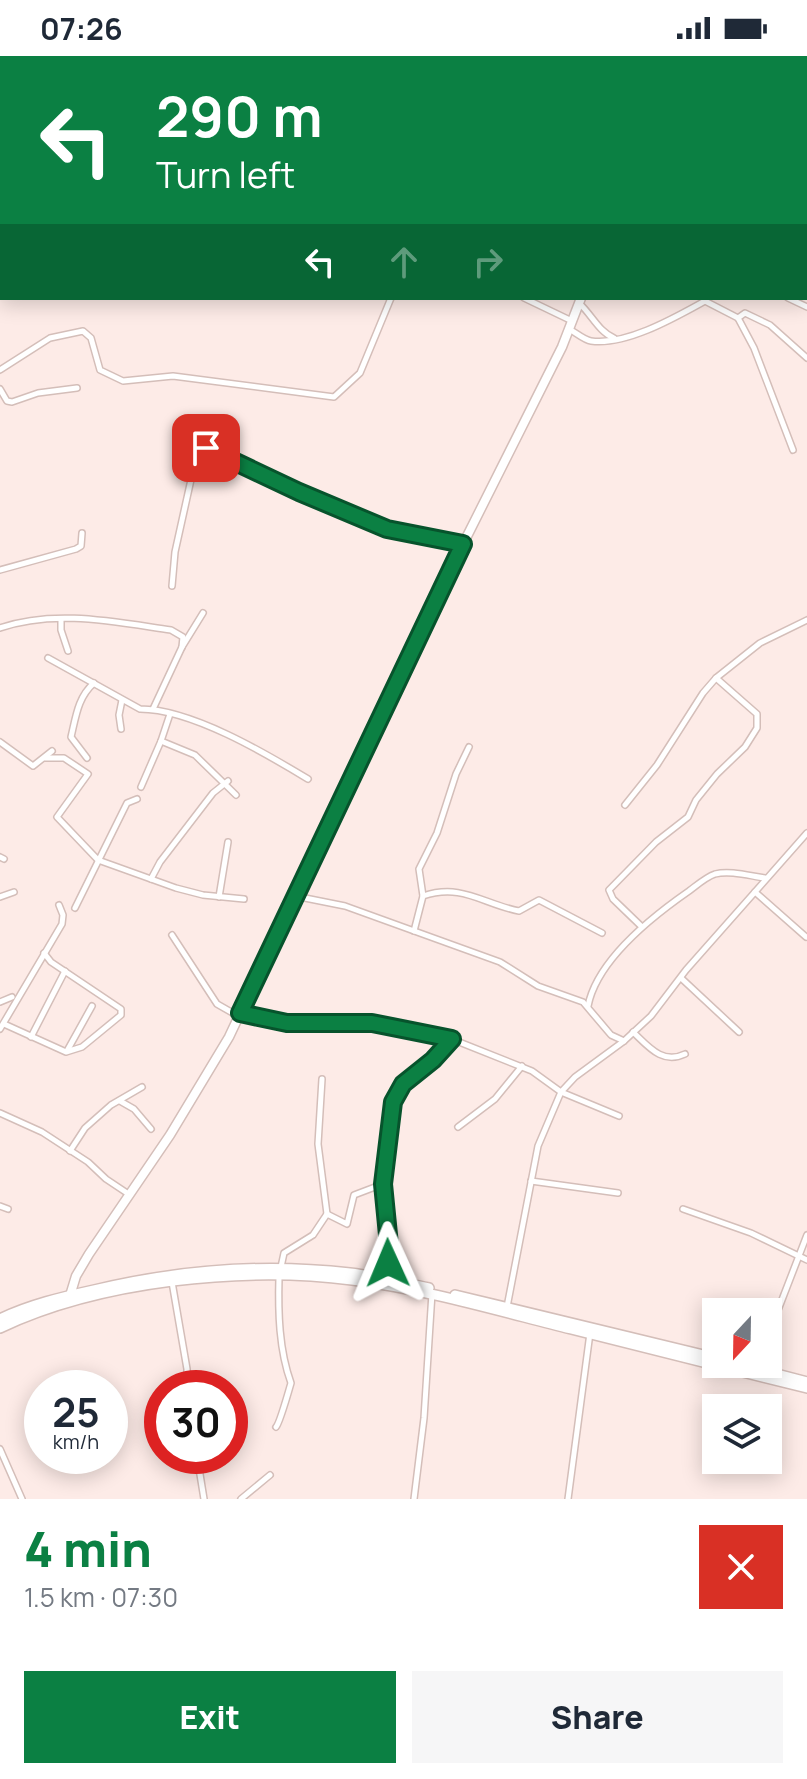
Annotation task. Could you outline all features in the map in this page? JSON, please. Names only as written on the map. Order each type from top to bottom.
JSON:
[{"type":"main road","points":[[0,1319],[142,1278],[205,1270],[352,1273],[702,1355]]},
{"type":"main road","points":[[0,1328],[68,1300],[145,1285],[280,1272],[432,1292],[507,1307],[807,1388]]},
{"type":"main road","points":[[782,1374],[807,1382]]},
{"type":"street","points":[[0,370],[50,338],[83,331],[91,338],[100,370],[123,381],[173,376],[334,397],[360,373],[390,300]]},
{"type":"street","points":[[527,300],[570,325],[589,341],[615,339],[669,320],[705,301],[738,318],[754,348],[793,450]]},
{"type":"street","points":[[68,1300],[76,1276],[89,1254],[193,1100],[240,1014],[463,544],[516,442],[580,301],[603,334],[615,339]]},
{"type":"street","points":[[738,318],[745,313],[770,325],[807,358]]},
{"type":"street","points":[[0,389],[10,403],[38,393],[77,388]]},
{"type":"street","points":[[172,586],[178,536],[196,457],[203,448],[216,451],[299,492],[387,529],[463,544]]},
{"type":"street","points":[[0,570],[76,549],[81,546],[82,533]]},
{"type":"street","points":[[153,709],[182,647],[203,613]]},
{"type":"street","points":[[0,628],[36,619],[85,619],[171,630],[183,637],[182,647]]},
{"type":"street","points":[[61,619],[68,651]]},
{"type":"street","points":[[625,805],[657,765],[716,678],[760,643],[807,620]]},
{"type":"street","points":[[48,658],[140,709],[153,709],[198,723],[243,742],[308,779]]},
{"type":"street","points":[[641,926],[613,899],[609,890],[656,842],[688,817],[696,800],[745,747],[757,728],[757,714],[716,678]]},
{"type":"street","points":[[87,758],[71,737],[78,704],[94,683]]},
{"type":"street","points":[[121,729],[119,715],[122,700]]},
{"type":"street","points":[[141,787],[170,714]]},
{"type":"street","points":[[161,741],[195,755],[236,795]]},
{"type":"street","points":[[0,742],[33,766],[52,751]]},
{"type":"street","points":[[414,931],[423,896],[419,869],[437,833],[456,774],[469,747]]},
{"type":"street","points":[[45,758],[64,758],[88,774],[57,817],[98,860],[176,888],[244,899]]},
{"type":"street","points":[[151,879],[165,855],[226,782]]},
{"type":"street","points":[[75,908],[127,803],[137,799]]},
{"type":"street","points":[[507,1307],[538,1146],[561,1092],[575,1077],[624,1041],[651,1016],[807,833]]},
{"type":"street","points":[[219,897],[228,842]]},
{"type":"street","points":[[588,1007],[590,997],[614,958],[641,926],[712,875],[723,873],[766,878]]},
{"type":"street","points":[[423,896],[446,891],[467,893],[519,911],[539,900],[602,933]]},
{"type":"street","points":[[0,897],[14,892]]},
{"type":"street","points":[[755,892],[806,937]]},
{"type":"street","points":[[294,896],[345,906],[500,962],[538,986],[582,1002],[611,1035],[624,1041]]},
{"type":"street","points":[[44,953],[51,962],[122,1011],[118,1018],[82,1047],[66,1052],[2,1027],[44,953],[62,924],[59,905]]},
{"type":"street","points":[[172,935],[217,1004],[240,1014],[287,1023],[372,1023],[452,1039],[522,1066],[561,1092],[619,1116]]},
{"type":"street","points":[[31,1037],[65,971]]},
{"type":"street","points":[[681,978],[739,1032]]},
{"type":"street","points":[[0,1002],[12,997]]},
{"type":"street","points":[[582,1002],[590,997]]},
{"type":"street","points":[[66,1052],[92,1006]]},
{"type":"street","points":[[633,1032],[660,1055],[673,1058],[685,1054]]},
{"type":"street","points":[[611,1035],[612,1049]]},
{"type":"street","points":[[387,1280],[389,1245],[383,1184],[393,1102],[403,1084],[433,1060],[452,1039]]},
{"type":"street","points":[[458,1127],[495,1099],[522,1066]]},
{"type":"street","points":[[276,1427],[281,1421],[281,1407],[291,1383],[278,1315],[284,1253],[317,1231],[327,1214],[318,1144],[322,1079]]},
{"type":"street","points":[[70,1151],[85,1128],[142,1087]]},
{"type":"street","points":[[120,1101],[134,1109],[151,1129]]},
{"type":"street","points":[[0,1113],[42,1132],[130,1195]]},
{"type":"street","points":[[531,1181],[618,1193]]},
{"type":"street","points":[[327,1214],[347,1224],[354,1195],[383,1184]]},
{"type":"street","points":[[0,1206],[8,1209]]},
{"type":"street","points":[[683,1209],[751,1233],[807,1260]]},
{"type":"street","points":[[782,1300],[807,1235]]},
{"type":"street","points":[[172,1282],[187,1370]]},
{"type":"street","points":[[414,1499],[424,1418],[432,1292]]},
{"type":"street","points":[[568,1499],[590,1330]]},
{"type":"street","points":[[0,1449],[22,1499]]},
{"type":"street","points":[[200,1474],[204,1499]]},
{"type":"street","points":[[241,1499],[270,1475]]},
{"type":"route","points":[[206,448],[387,529],[463,544],[240,1013],[309,1025],[372,1023],[452,1039],[433,1060],[403,1084],[393,1102],[383,1184],[388,1263]]}]
